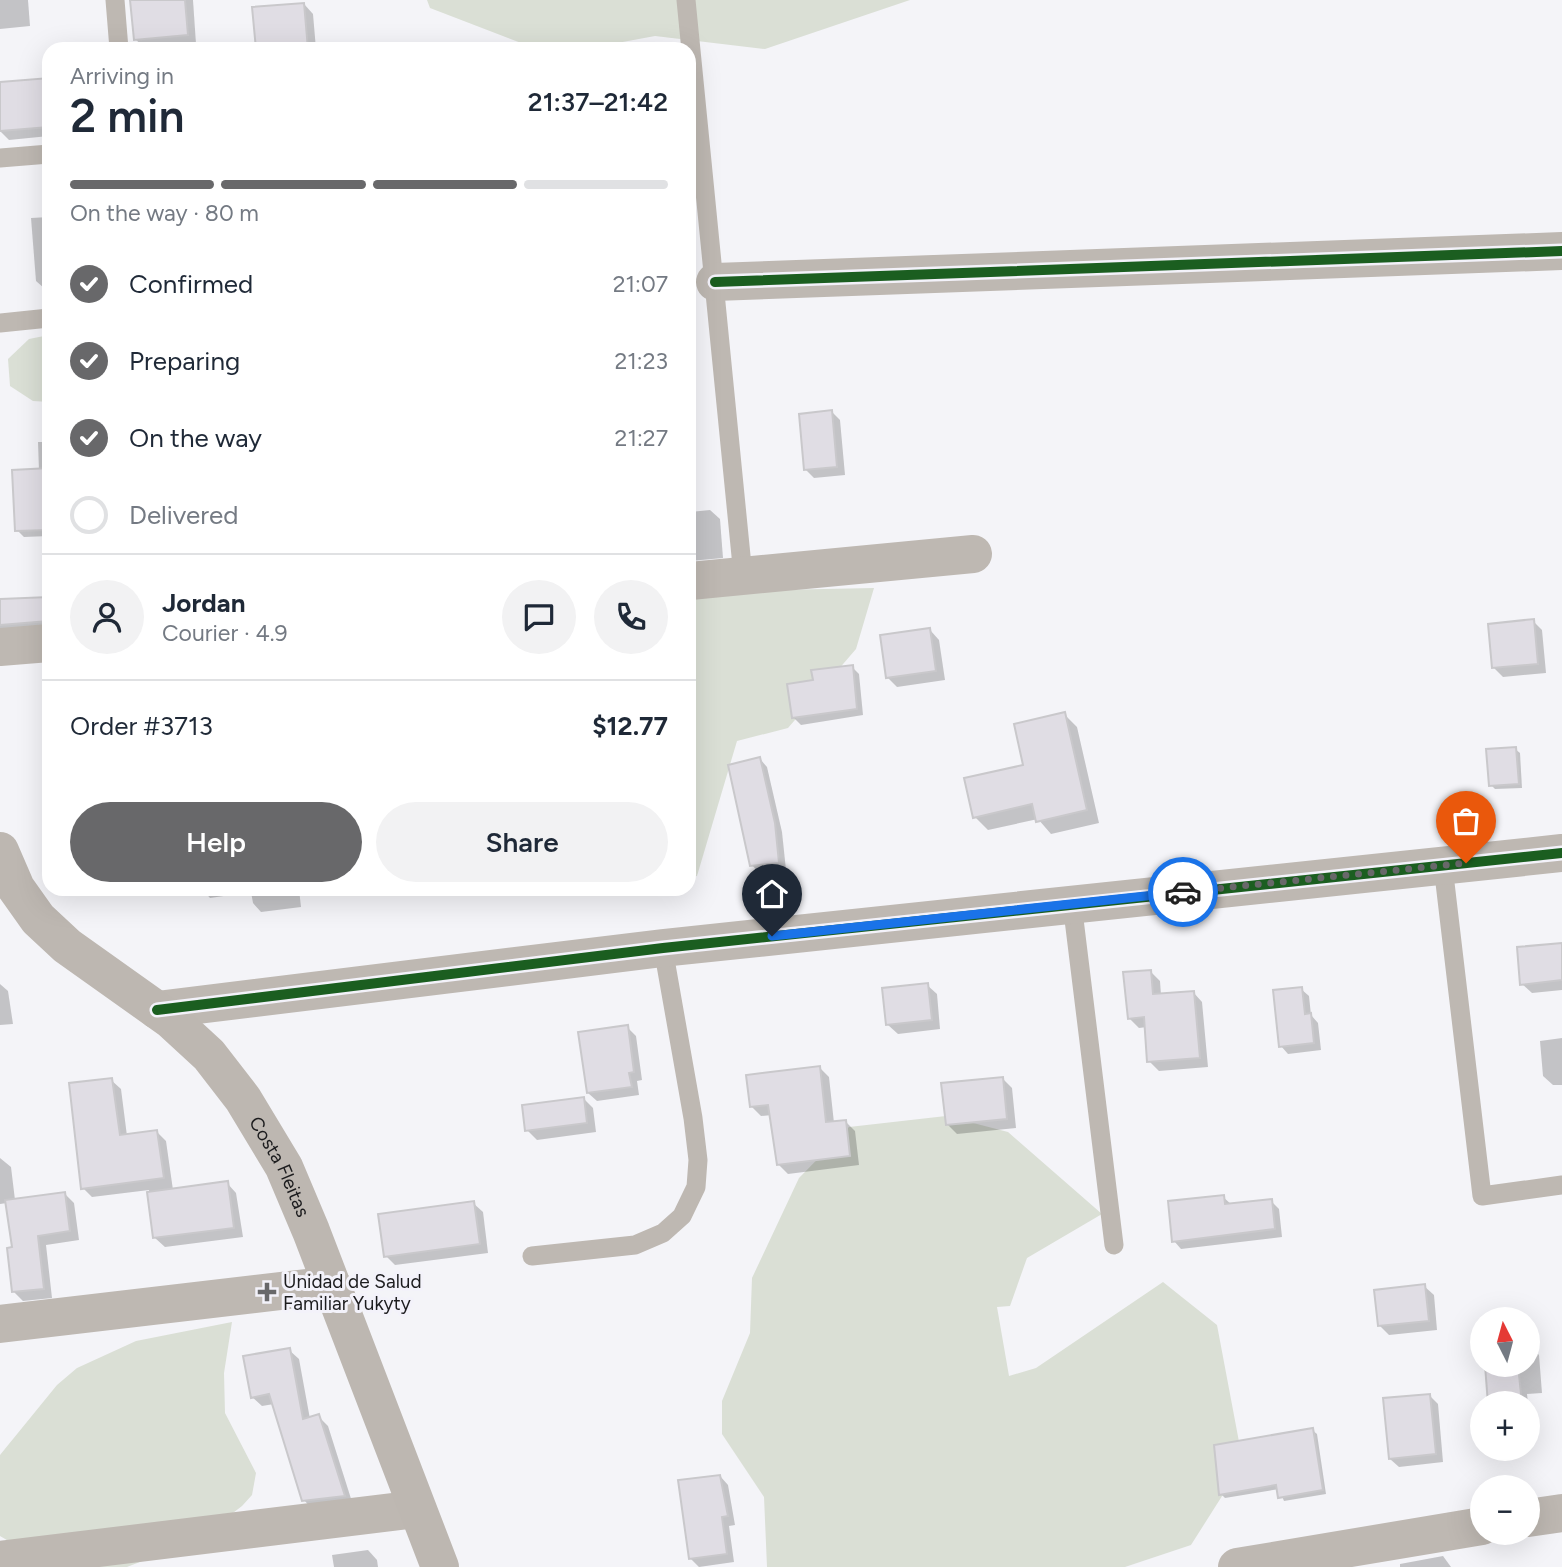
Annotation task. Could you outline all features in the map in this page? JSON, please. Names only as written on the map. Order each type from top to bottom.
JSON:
[{"type":"main road","name":"Costa Fleitas","points":[[0,851],[16,888],[38,919],[67,946],[157,1010],[209,1055],[243,1099],[284,1167],[440,1567]]},
{"type":"street","points":[[715,282],[1562,251]]},
{"type":"street","points":[[696,580],[973,554]]},
{"type":"street","points":[[0,647],[42,644]]},
{"type":"street","points":[[157,1010],[663,948],[1562,853]]},
{"type":"street","points":[[0,1324],[332,1285]]},
{"type":"street","points":[[0,1560],[417,1509]]},
{"type":"street","points":[[1540,1516],[1562,1513]]},
{"type":"street","points":[[1237,1567],[1470,1528]]},
{"type":"lane","points":[[115,0],[118,42]]},
{"type":"lane","points":[[686,0],[690,42]]},
{"type":"lane","points":[[696,97],[743,576]]},
{"type":"lane","points":[[0,159],[42,156]]},
{"type":"lane","points":[[0,323],[42,319]]},
{"type":"lane","points":[[1443,866],[1482,1196],[1562,1185]]},
{"type":"lane","points":[[1072,903],[1114,1245]]},
{"type":"lane","points":[[533,1256],[635,1245],[663,1233],[682,1216],[696,1187],[698,1160],[694,1118],[663,948]]},
{"type":"shaded area","points":[[427,0],[910,0],[765,49],[655,36],[623,42],[519,42],[430,8]]},
{"type":"shaded area","points":[[42,336],[42,402],[33,401],[10,386],[8,359],[29,339]]},
{"type":"shaded area","points":[[874,588],[856,649],[788,728],[737,741],[696,876],[696,598],[732,591]]},
{"type":"shaded area","points":[[946,1116],[1008,1132],[1102,1214],[1027,1258],[1010,1306],[997,1307],[1009,1376],[1036,1368],[1163,1282],[1217,1325],[1243,1463],[1191,1545],[1125,1567],[767,1567],[764,1497],[722,1434],[722,1401],[750,1333],[752,1278],[799,1178],[849,1127]]},
{"type":"shaded area","points":[[232,1322],[224,1373],[225,1413],[256,1473],[252,1495],[242,1506],[199,1539],[127,1567],[53,1567],[0,1536],[0,1455],[57,1385],[77,1368],[136,1341]]},
{"type":"building","points":[[130,0],[185,0],[188,35],[134,40]]},
{"type":"building","points":[[304,3],[307,42],[255,42],[252,7]]},
{"type":"building","points":[[42,79],[42,128],[0,131],[0,82]]},
{"type":"building","points":[[832,410],[837,467],[804,470],[799,414]]},
{"type":"building","points":[[42,468],[42,530],[15,531],[12,470]]},
{"type":"building","points":[[42,597],[42,622],[0,625],[0,599]]},
{"type":"building","points":[[1534,619],[1538,664],[1492,668],[1488,624]]},
{"type":"building","points":[[930,628],[936,671],[886,678],[880,635]]},
{"type":"building","points":[[853,665],[857,709],[792,718],[787,684],[813,680],[811,670]]},
{"type":"building","points":[[1065,712],[1087,810],[1036,822],[1032,804],[973,818],[964,778],[1023,765],[1014,724]]},
{"type":"building","points":[[1516,747],[1519,784],[1489,786],[1486,749]]},
{"type":"building","points":[[760,757],[775,823],[779,863],[750,866],[728,765]]},
{"type":"building","points":[[1562,943],[1562,980],[1520,985],[1517,947]]},
{"type":"building","points":[[1151,970],[1153,994],[1194,991],[1200,1058],[1147,1062],[1144,1017],[1128,1019],[1123,972]]},
{"type":"building","points":[[928,983],[932,1020],[886,1025],[882,988]]},
{"type":"building","points":[[1302,987],[1305,1014],[1311,1013],[1314,1043],[1279,1047],[1273,990]]},
{"type":"building","points":[[628,1025],[634,1072],[629,1073],[632,1087],[587,1093],[578,1032]]},
{"type":"building","points":[[820,1066],[826,1122],[846,1120],[850,1156],[777,1165],[768,1105],[750,1107],[746,1075]]},
{"type":"building","points":[[1003,1077],[1007,1119],[946,1125],[941,1083]]},
{"type":"building","points":[[112,1078],[120,1135],[157,1130],[164,1178],[81,1189],[69,1083]]},
{"type":"building","points":[[584,1097],[587,1123],[525,1131],[522,1105]]},
{"type":"building","points":[[228,1181],[234,1228],[153,1238],[147,1192]]},
{"type":"building","points":[[65,1192],[70,1231],[38,1236],[44,1289],[12,1292],[7,1248],[12,1247],[5,1200]]},
{"type":"building","points":[[1224,1195],[1225,1204],[1272,1199],[1275,1229],[1172,1242],[1168,1201]]},
{"type":"building","points":[[474,1201],[480,1244],[384,1257],[378,1214]]},
{"type":"building","points":[[1425,1284],[1429,1321],[1378,1326],[1374,1290]]},
{"type":"building","points":[[290,1348],[303,1419],[319,1414],[345,1496],[302,1501],[269,1394],[251,1398],[243,1356]]},
{"type":"building","points":[[1486,1377],[1519,1377],[1521,1391],[1487,1391]]},
{"type":"building","points":[[1430,1394],[1436,1454],[1389,1459],[1383,1398]]},
{"type":"building","points":[[1313,1428],[1323,1490],[1278,1498],[1276,1485],[1219,1495],[1214,1445]]},
{"type":"building","points":[[720,1475],[728,1516],[722,1517],[727,1554],[689,1559],[678,1480]]},
{"type":"cycle path","points":[[715,282],[1562,251]]},
{"type":"cycle path","points":[[157,1010],[663,948],[1562,853]]},
{"type":"way so far","points":[[1183,892],[1466,863]]},
{"type":"place","name":"Unidad de Salud Familiar Yukyty","points":[[267,1292]]},
{"type":"route","points":[[772,936],[1183,892]]}]
